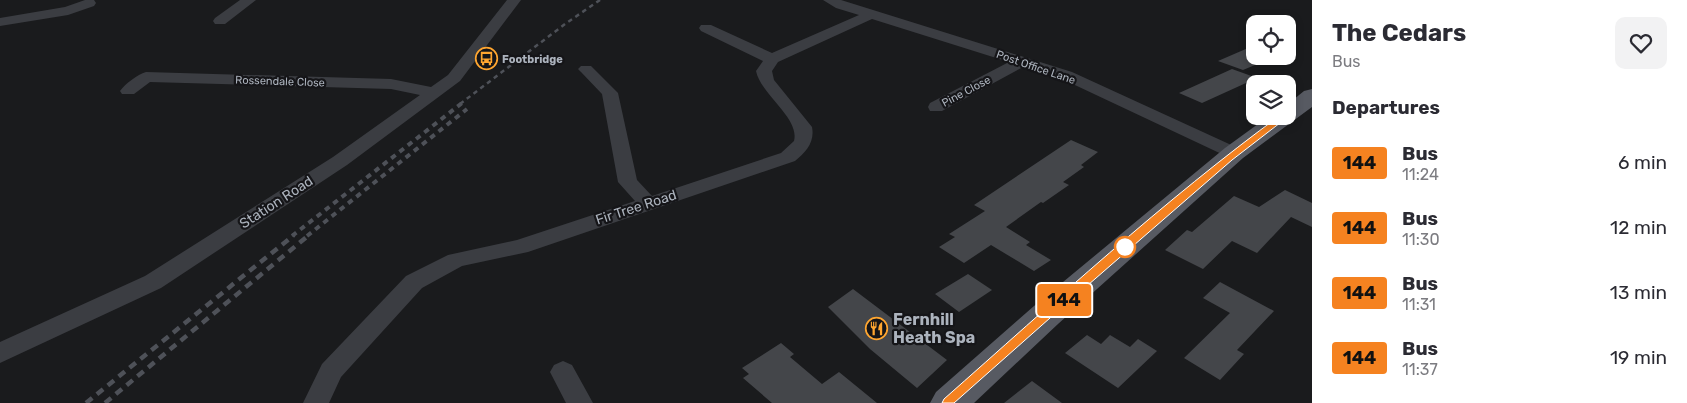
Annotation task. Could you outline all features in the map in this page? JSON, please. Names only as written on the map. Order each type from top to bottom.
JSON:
[{"type":"main road","points":[[1296,108],[1312,96]]},
{"type":"main road","points":[[952,402],[1053,309],[1234,153],[1272,125]]},
{"type":"street","points":[[220,21],[249,0]]},
{"type":"street","name":"Station Road","points":[[0,353],[153,282],[340,161],[454,78],[514,0]]},
{"type":"street","name":"Post Office Lane","points":[[830,0],[1066,75],[1234,153]]},
{"type":"street","points":[[0,22],[85,8]]},
{"type":"street","points":[[706,28],[772,59],[872,14]]},
{"type":"street","name":"Fir Tree Road","points":[[316,403],[331,371],[414,282],[456,260],[520,247],[788,157],[802,146],[805,134],[803,127],[766,81],[764,71],[772,59]]},
{"type":"street","name":"Pine Close","points":[[936,107],[1022,61]]},
{"type":"street","points":[[586,68],[610,93],[628,182],[648,203]]},
{"type":"street","name":"Rossendale Close","points":[[128,91],[146,77],[391,84],[435,93]]},
{"type":"street","points":[[563,372],[580,403]]},
{"type":"building","points":[[1246,49],[1246,65],[1255,65],[1243,70],[1218,61]]},
{"type":"building","points":[[1232,69],[1249,75],[1246,75],[1246,83],[1202,103],[1179,93]]},
{"type":"building","points":[[1071,140],[1098,152],[1081,165],[1084,167],[1063,182],[1069,185],[1006,227],[1030,242],[1026,245],[1051,260],[1034,271],[991,245],[964,263],[939,247],[955,237],[949,234],[985,211],[974,205]]},
{"type":"building","points":[[1285,190],[1312,203],[1312,227],[1291,217],[1257,253],[1232,241],[1203,269],[1165,250],[1187,230],[1192,232],[1234,196],[1259,207]]},
{"type":"building","points":[[968,274],[992,290],[959,312],[935,294]]},
{"type":"building","points":[[1220,282],[1274,311],[1237,350],[1244,354],[1220,380],[1184,358],[1230,313],[1203,298]]},
{"type":"building","name":"Fernhill Heath Spa","points":[[853,289],[947,360],[917,388],[870,349],[828,307]]},
{"type":"building","points":[[1087,335],[1101,344],[1110,335],[1130,347],[1138,339],[1157,351],[1118,388],[1065,353]]},
{"type":"building","points":[[781,343],[794,354],[790,357],[822,384],[839,372],[877,403],[772,403],[743,378],[749,374],[742,368]]},
{"type":"building","points":[[1032,381],[1062,403],[1004,403]]},
{"type":"railway","points":[[460,104],[565,24],[600,0]]},
{"type":"railway","points":[[292,236],[462,103]]},
{"type":"railway","points":[[307,236],[467,109]]},
{"type":"railway","points":[[86,403],[294,235]]},
{"type":"railway","points":[[105,403],[309,235]]},
{"type":"bus line","name":"144","points":[[949,403],[1046,315],[1228,158],[1273,125]]},
{"type":"place","name":"Footbridge","points":[[486,59]]},
{"type":"place","name":"Fernhill Heath Spa","points":[[877,328]]}]
